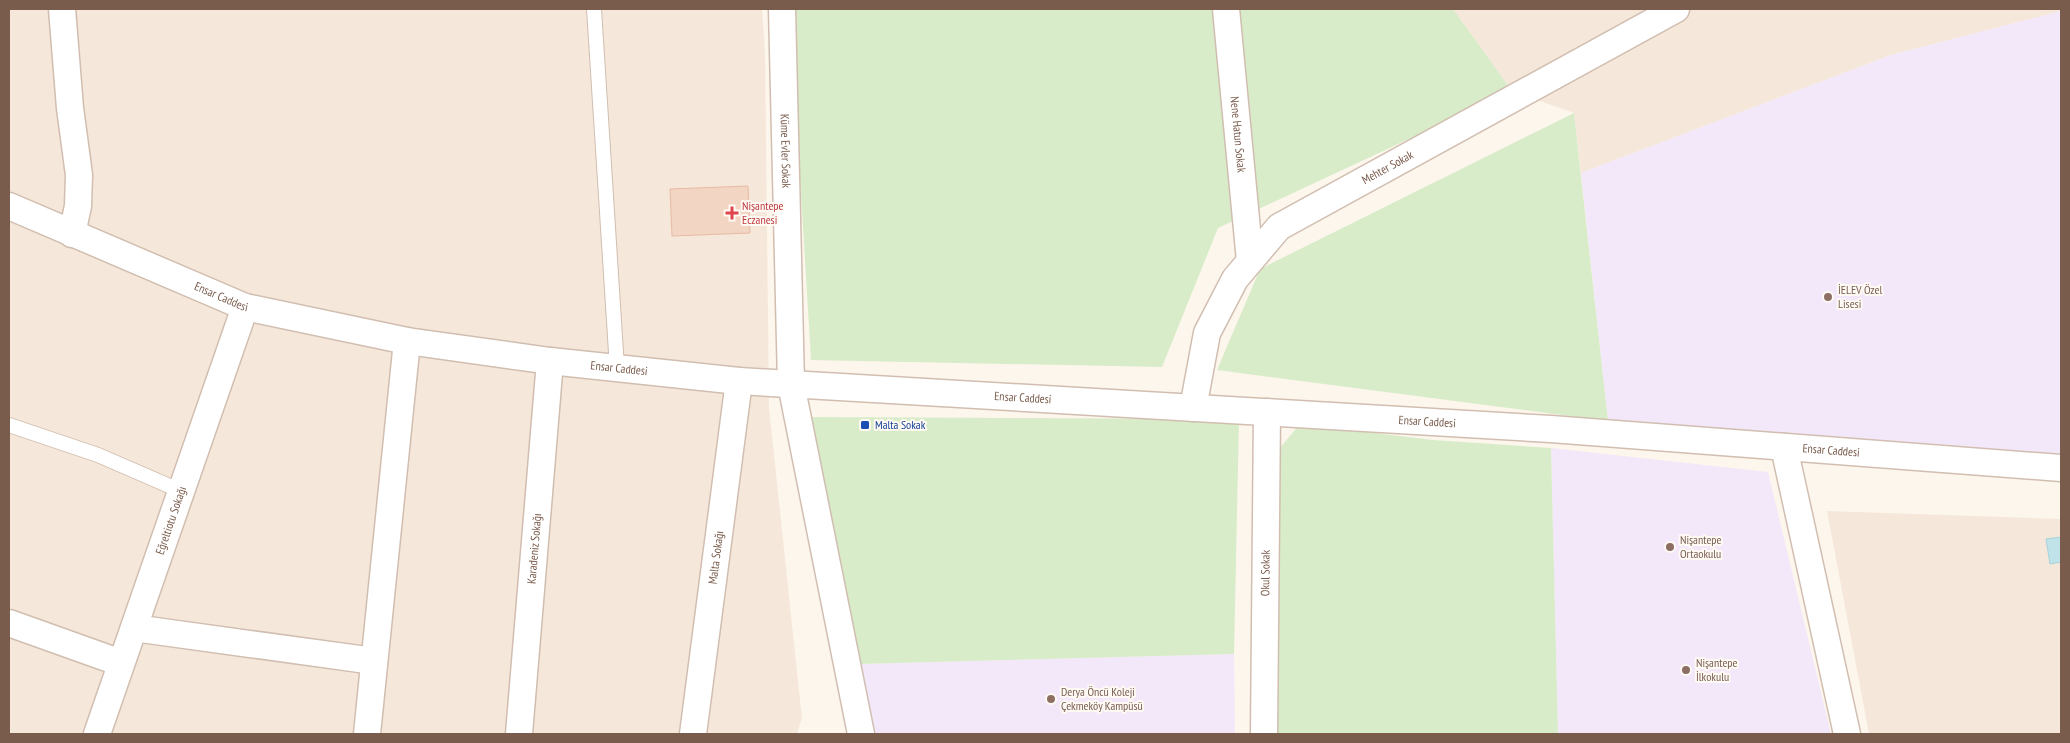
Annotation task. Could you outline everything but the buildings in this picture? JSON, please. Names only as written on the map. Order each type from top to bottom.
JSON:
[{"type":"street","points":[[62,9],[70,108],[78,175],[78,206],[72,234]]},
{"type":"street","name":"Küme Evler Sokak","points":[[782,9],[792,384],[861,734]]},
{"type":"street","name":"Nene Hatun Sokak","points":[[1226,9],[1250,261]]},
{"type":"street","name":"Mehter Sokak","points":[[1193,408],[1207,333],[1235,279],[1278,227],[1676,9]]},
{"type":"street","name":"Ensar Caddesi","points":[[9,206],[245,307],[408,341],[550,361],[739,381],[1551,429],[2061,468]]},
{"type":"street","name":"Eğreltiotu Sokağı","points":[[97,734],[245,307]]},
{"type":"street","points":[[367,734],[408,341]]},
{"type":"street","name":"Karadeniz Sokağı","points":[[518,734],[550,361]]},
{"type":"street","name":"Malta Sokağı","points":[[693,734],[739,381]]},
{"type":"street","name":"Okul Sokak","points":[[1264,734],[1267,412]]},
{"type":"street","points":[[1784,447],[1847,734]]},
{"type":"street","points":[[9,623],[121,663]]},
{"type":"street","points":[[134,628],[374,661]]},
{"type":"lane","points":[[594,9],[617,368]]},
{"type":"lane","points":[[9,424],[98,456],[181,491]]},
{"type":"shaded area","points":[[9,9],[762,9],[765,52],[769,408],[802,718],[797,734],[9,734]]},
{"type":"shaded area","points":[[1453,9],[2061,9],[2061,11],[1891,55],[1581,173],[1574,113],[1512,91]]},
{"type":"shaded area","name":"İELEV Özel Lisesi","points":[[2061,11],[2061,471],[1608,421],[1581,173],[1891,55]]},
{"type":"shaded area","points":[[1551,448],[1768,472],[1831,734],[1558,734]]},
{"type":"shaded area","points":[[1827,511],[2061,519],[2061,734],[1869,734]]},
{"type":"shaded area","name":"Derya Öncü Koleji Çekmeköy Kampüsü","points":[[1234,654],[1235,734],[875,734],[859,664]]},
{"type":"green space","points":[[790,9],[1453,9],[1512,91],[1218,228],[1162,367],[811,360]]},
{"type":"green space","points":[[1574,113],[1608,421],[1217,370],[1260,269]]},
{"type":"green space","points":[[812,417],[1239,419],[1234,654],[859,664]]},
{"type":"green space","points":[[1300,424],[1433,440],[1551,448],[1558,734],[1277,734],[1273,456]]},
{"type":"water","points":[[2061,537],[2061,562],[2050,564],[2046,539]]},
{"type":"place","name":"Nişantepe Eczanesi","points":[[732,213]]},
{"type":"place","name":"İELEV Özel Lisesi","points":[[1828,297]]},
{"type":"place","name":"Malta Sokak","points":[[865,425]]},
{"type":"place","name":"Nişantepe Ortaokulu","points":[[1670,547]]},
{"type":"place","name":"Nişantepe İlkokulu","points":[[1686,670]]},
{"type":"place","name":"Derya Öncü Koleji Çekmeköy Kampüsü","points":[[1051,699]]}]
